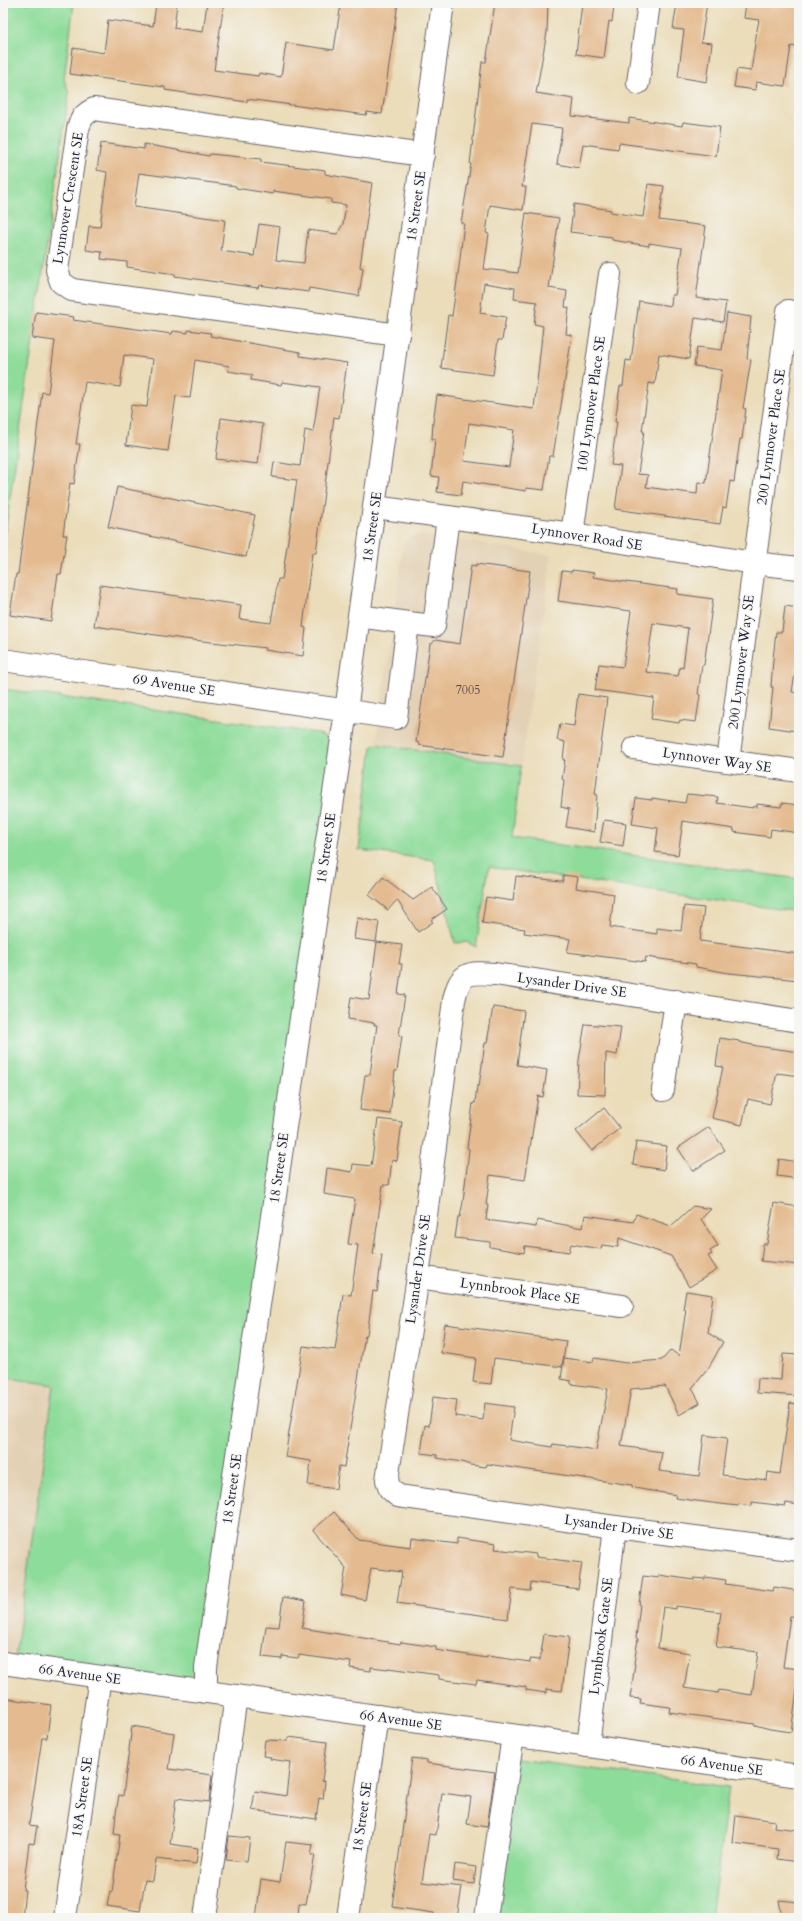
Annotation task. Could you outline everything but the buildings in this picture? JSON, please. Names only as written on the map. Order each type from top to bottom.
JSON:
[{"type":"street","name":"18 Street SE","points":[[206,1692],[206,1667],[346,711],[443,3]]},
{"type":"street","points":[[638,83],[649,3]]},
{"type":"street","name":"Lynnover Crescent SE","points":[[398,335],[72,290],[61,282],[57,270],[78,129],[81,119],[85,113],[94,109],[423,155]]},
{"type":"street","name":"100 Lynnover Place SE","points":[[572,534],[610,274]]},
{"type":"street","name":"200 Lynnover Place SE","points":[[754,563],[788,311]]},
{"type":"street","name":"Lynnover Road SE","points":[[375,507],[572,534],[754,563],[799,568]]},
{"type":"street","points":[[359,616],[434,626],[448,517]]},
{"type":"street","name":"200 Lynnover Way SE","points":[[728,761],[754,563]]},
{"type":"street","name":"69 Avenue SE","points":[[3,660],[396,718],[408,623]]},
{"type":"street","name":"Lynnover Way SE","points":[[634,748],[799,771]]},
{"type":"street","name":"Lysander Drive SE","points":[[799,1021],[495,974],[475,972],[463,977],[457,986],[454,1000],[418,1277],[387,1480],[390,1489],[398,1496],[615,1527],[799,1550]]},
{"type":"street","points":[[663,1090],[676,1001]]},
{"type":"street","name":"Lynnbrook Place SE","points":[[418,1277],[622,1306]]},
{"type":"street","name":"Lynnbrook Gate SE","points":[[588,1746],[615,1527]]},
{"type":"street","name":"66 Avenue SE","points":[[3,1663],[799,1776]]},
{"type":"street","name":"18A Street SE","points":[[65,1918],[100,1677]]},
{"type":"street","points":[[205,1918],[236,1696]]},
{"type":"street","name":"18 Street SE","points":[[348,1918],[377,1716]]},
{"type":"street","points":[[486,1918],[513,1736]]},
{"type":"shaded area","points":[[421,535],[552,555],[521,766],[376,744],[404,542],[410,536]]},
{"type":"shaded area","points":[[3,1377],[54,1385],[14,1665],[3,1663]]},
{"type":"green space","points":[[3,3],[74,3],[64,79],[69,93],[3,547]]},
{"type":"green space","points":[[3,689],[317,733],[341,744],[206,1692],[14,1665],[54,1385],[3,1377]]},
{"type":"green space","points":[[376,744],[521,766],[512,838],[799,879],[799,912],[489,867],[476,947],[467,942],[455,943],[434,860],[359,850],[372,747]]},
{"type":"green space","points":[[509,1758],[729,1787],[712,1910],[719,1918],[486,1918]]}]
